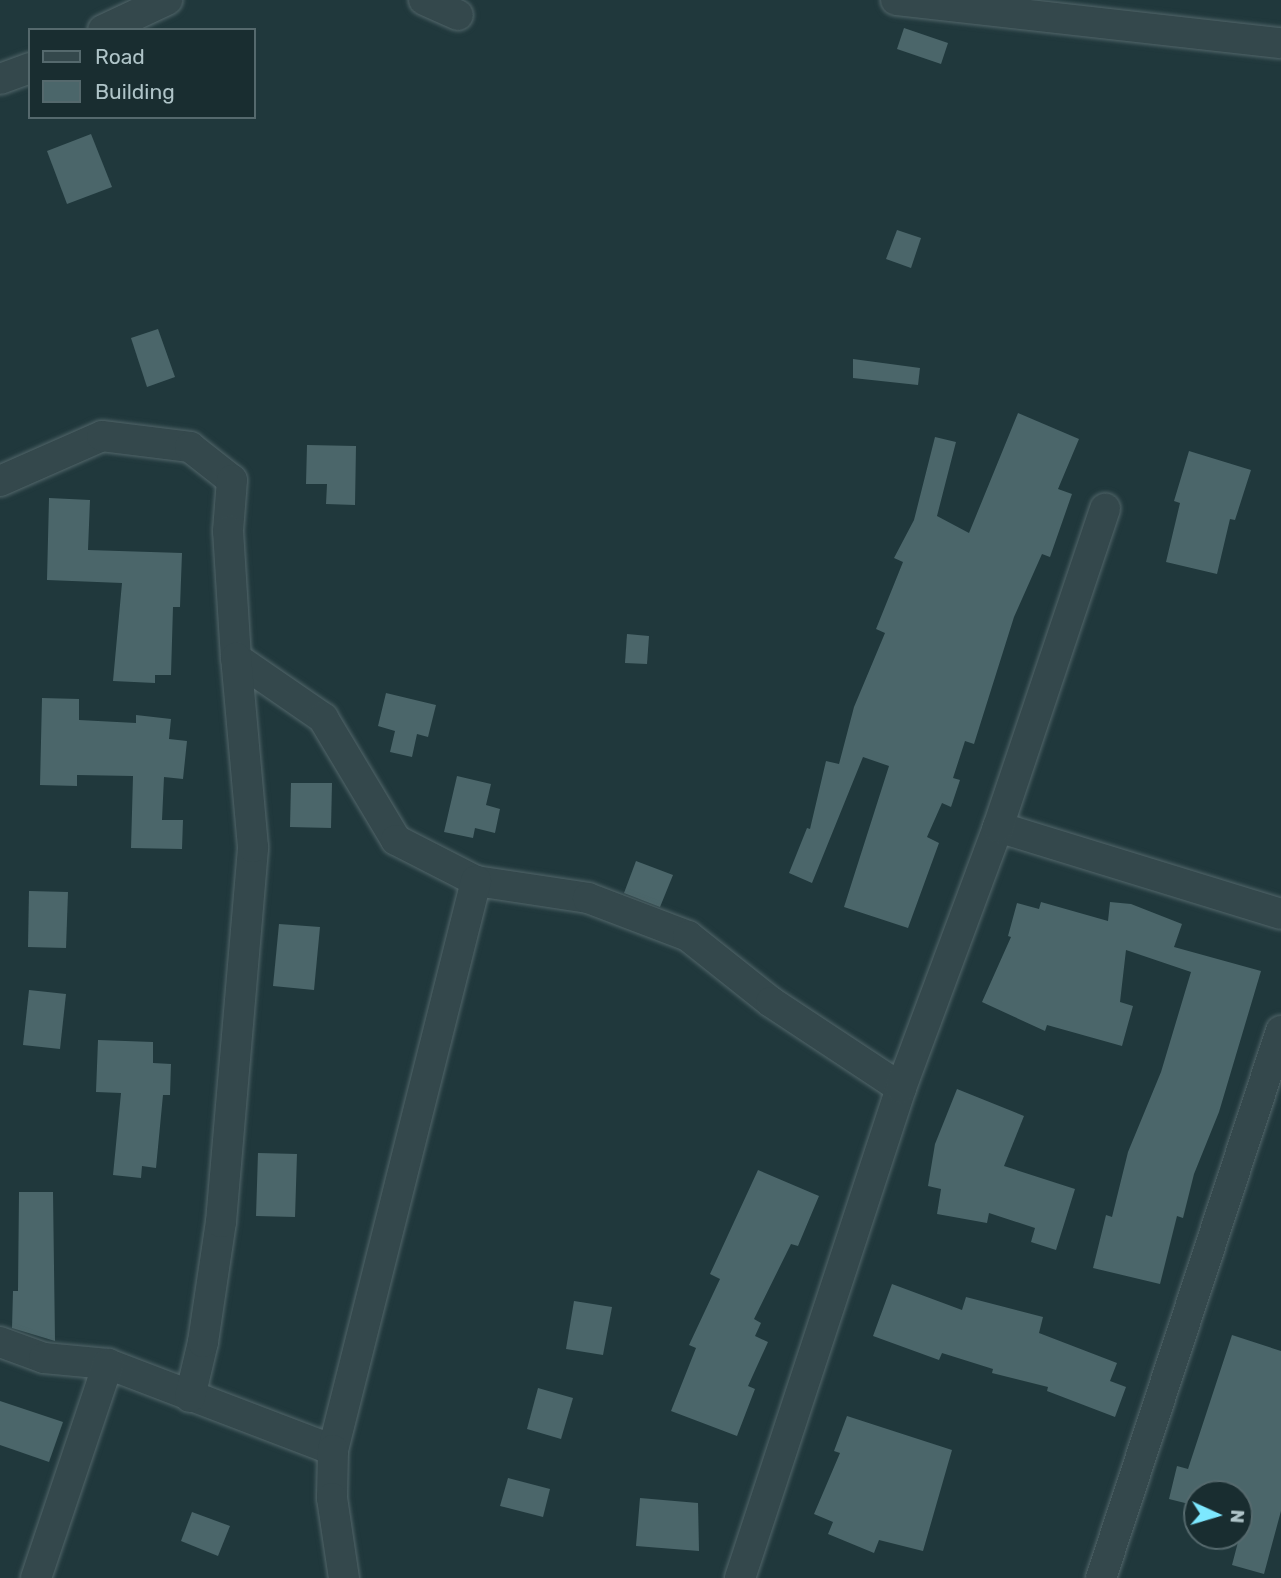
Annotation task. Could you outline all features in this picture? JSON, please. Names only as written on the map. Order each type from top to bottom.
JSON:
[{"type":"street","points":[[107,28],[167,0]]},
{"type":"street","points":[[424,0],[458,15]]},
{"type":"street","points":[[896,0],[1281,43]]},
{"type":"street","points":[[0,79],[28,69]]},
{"type":"street","points":[[0,481],[102,436],[190,447],[232,480],[228,531],[253,847],[221,1222],[203,1342],[190,1397]]},
{"type":"street","points":[[740,1578],[901,1088],[998,827],[1105,509]]},
{"type":"street","points":[[236,658],[323,718],[396,840],[476,881],[588,898],[688,936],[771,1002],[901,1088]]},
{"type":"street","points":[[998,827],[1281,914]]},
{"type":"street","points":[[344,1578],[332,1498],[333,1450],[476,881]]},
{"type":"street","points":[[1101,1578],[1281,1031]]},
{"type":"street","points":[[0,1342],[44,1358],[108,1364],[333,1450]]},
{"type":"street","points":[[36,1578],[108,1364]]},
{"type":"building","points":[[904,28],[948,43],[941,64],[897,49]]},
{"type":"building","points":[[91,134],[112,187],[67,204],[47,151]]},
{"type":"building","points":[[897,230],[921,238],[911,268],[886,259]]},
{"type":"building","points":[[158,329],[175,377],[147,387],[131,338]]},
{"type":"building","points":[[853,359],[920,368],[918,385],[853,378]]},
{"type":"building","points":[[1018,413],[1079,439],[1058,489],[1072,494],[1050,557],[1042,554],[1014,617],[974,744],[965,741],[953,778],[960,780],[951,807],[942,803],[927,837],[939,843],[908,928],[844,907],[889,766],[863,757],[812,883],[789,873],[807,828],[810,829],[826,761],[839,764],[854,707],[885,633],[876,629],[903,562],[894,558],[914,520],[935,437],[956,442],[937,516],[969,533]]},
{"type":"building","points":[[307,445],[356,446],[355,505],[326,504],[327,484],[306,484]]},
{"type":"building","points":[[1189,451],[1251,470],[1235,520],[1230,519],[1217,574],[1166,562],[1180,503],[1174,501]]},
{"type":"building","points":[[49,498],[90,500],[88,550],[182,553],[180,607],[173,607],[171,675],[155,675],[155,683],[113,681],[122,583],[47,580]]},
{"type":"building","points":[[627,634],[649,636],[647,664],[625,663]]},
{"type":"building","points":[[386,693],[436,705],[428,737],[417,734],[412,757],[390,752],[395,731],[378,726]]},
{"type":"building","points":[[42,698],[79,699],[79,720],[136,723],[136,715],[171,719],[169,739],[187,741],[183,779],[164,777],[162,820],[183,820],[182,849],[131,848],[133,776],[77,775],[77,786],[40,785]]},
{"type":"building","points":[[457,776],[491,784],[486,805],[500,809],[495,833],[475,828],[473,838],[444,832]]},
{"type":"building","points":[[291,783],[332,783],[331,828],[290,827]]},
{"type":"building","points":[[636,861],[673,875],[660,907],[624,893]]},
{"type":"building","points":[[29,891],[68,892],[66,948],[28,947]]},
{"type":"building","points":[[1041,902],[1108,921],[1110,902],[1131,904],[1182,924],[1174,947],[1261,971],[1219,1112],[1194,1174],[1183,1218],[1177,1216],[1160,1284],[1093,1268],[1106,1215],[1112,1217],[1128,1152],[1161,1072],[1191,972],[1126,950],[1120,1002],[1133,1006],[1122,1046],[1047,1025],[1045,1031],[982,1002],[1011,937],[1008,936],[1017,903],[1039,909]]},
{"type":"building","points":[[279,924],[320,927],[314,990],[273,986]]},
{"type":"building","points":[[29,990],[66,994],[60,1049],[23,1045]]},
{"type":"building","points":[[98,1040],[153,1042],[153,1063],[171,1064],[170,1095],[163,1095],[156,1168],[142,1166],[141,1178],[113,1175],[121,1093],[96,1092]]},
{"type":"building","points":[[957,1089],[1024,1116],[1004,1166],[1075,1189],[1056,1250],[1031,1242],[1035,1228],[989,1213],[987,1223],[937,1214],[941,1189],[928,1186],[935,1144]]},
{"type":"building","points":[[258,1153],[297,1154],[295,1217],[256,1216]]},
{"type":"building","points":[[758,1170],[819,1196],[798,1246],[791,1244],[754,1319],[761,1323],[755,1336],[768,1342],[748,1386],[755,1389],[737,1436],[671,1411],[696,1348],[689,1345],[720,1279],[710,1274]]},
{"type":"building","points":[[19,1192],[53,1192],[55,1341],[12,1328],[13,1291],[18,1291]]},
{"type":"building","points":[[892,1284],[962,1310],[966,1297],[1043,1317],[1039,1333],[1117,1363],[1110,1381],[1126,1387],[1115,1417],[1047,1391],[1048,1387],[992,1373],[993,1369],[942,1353],[939,1360],[873,1336]]},
{"type":"building","points":[[574,1301],[612,1307],[603,1355],[566,1349]]},
{"type":"building","points":[[1232,1335],[1281,1351],[1281,1511],[1264,1574],[1232,1565],[1236,1550],[1253,1550],[1253,1480],[1183,1480],[1183,1502],[1169,1499],[1177,1466],[1188,1469]]},
{"type":"building","points":[[538,1388],[573,1398],[561,1439],[527,1429]]},
{"type":"building","points":[[0,1401],[63,1422],[49,1462],[0,1445]]},
{"type":"building","points":[[847,1416],[952,1450],[923,1551],[879,1540],[874,1553],[828,1534],[833,1522],[814,1514],[840,1453],[834,1451]]},
{"type":"building","points":[[508,1478],[550,1489],[543,1517],[500,1506]]},
{"type":"building","points":[[640,1498],[698,1503],[699,1551],[636,1546]]},
{"type":"building","points":[[192,1512],[230,1526],[218,1556],[181,1541]]}]
